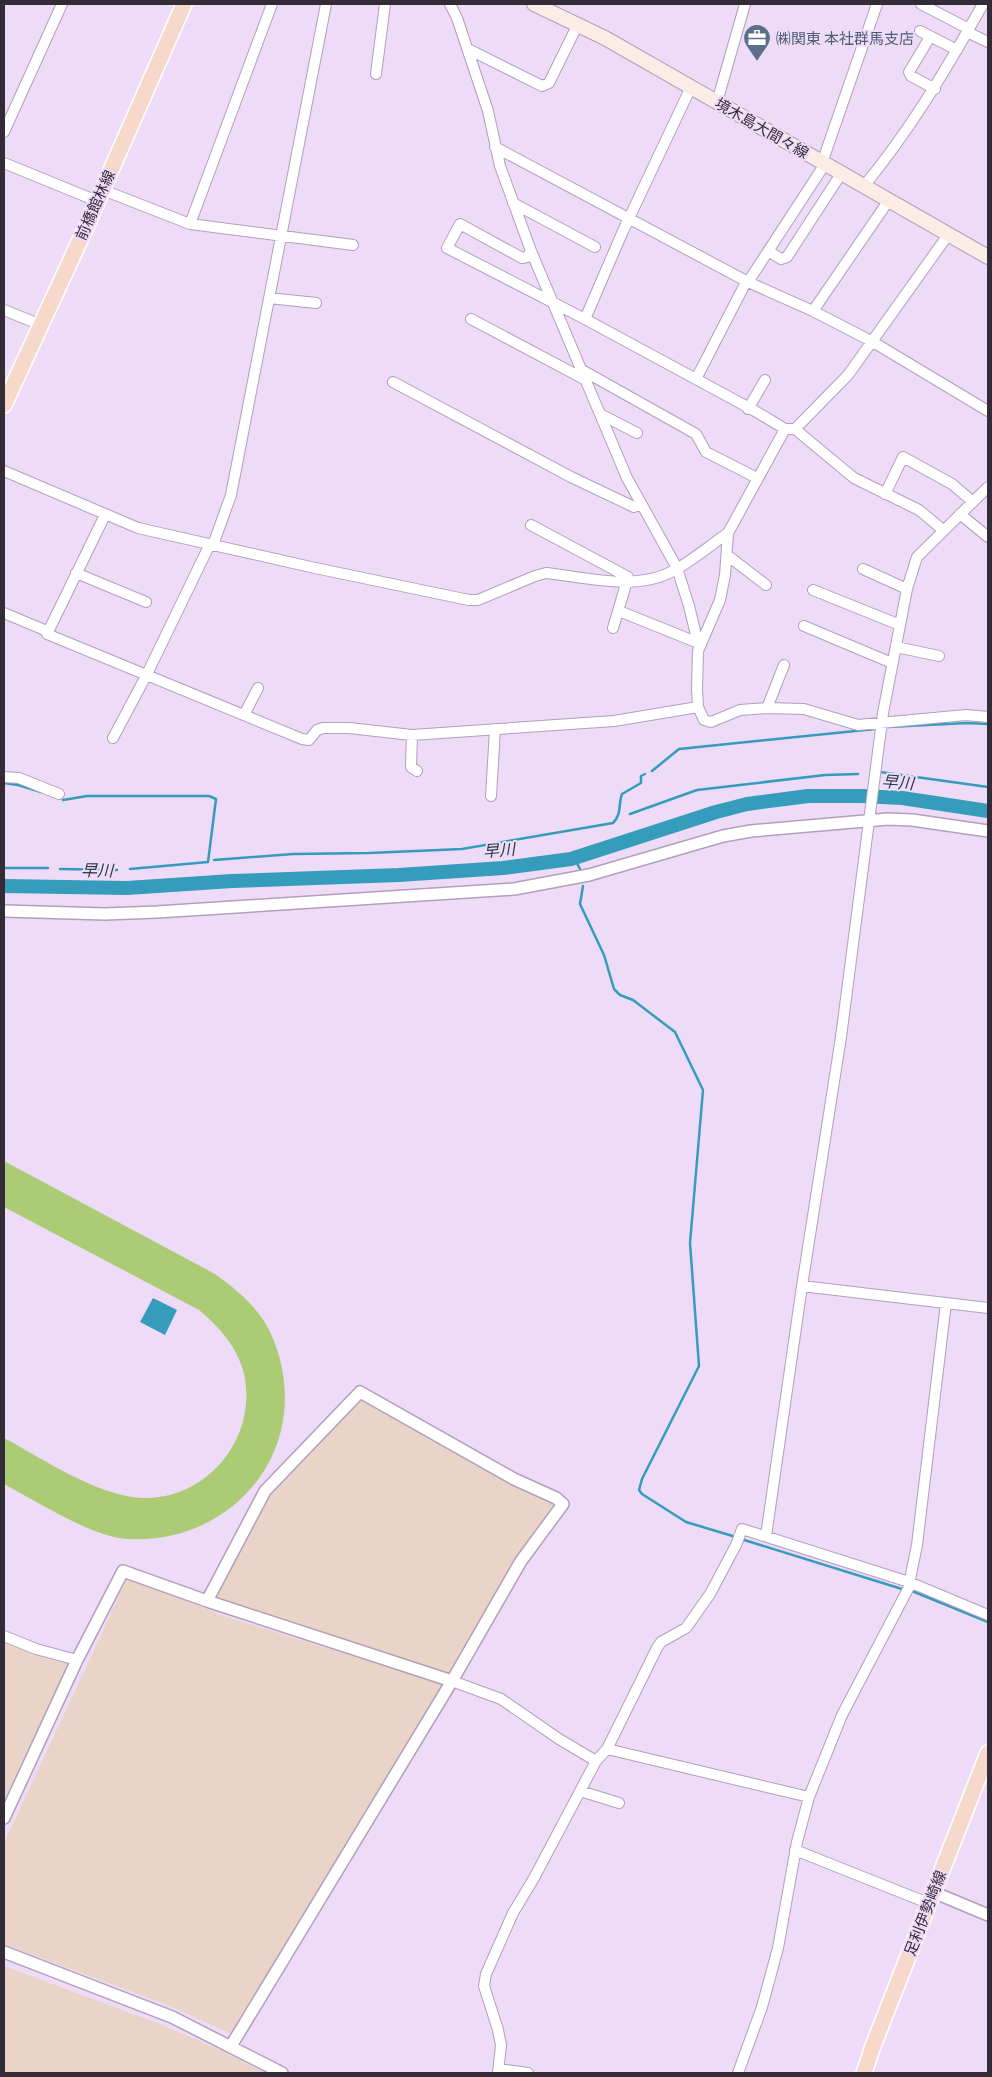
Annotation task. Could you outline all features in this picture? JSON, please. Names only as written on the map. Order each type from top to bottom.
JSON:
[{"type":"main road","name":"前橋館林線","points":[[4,406],[184,4]]},
{"type":"main road","name":"境木島大間々線","points":[[534,4],[605,38],[948,235],[987,253]]},
{"type":"main road","name":"足利伊勢崎線","points":[[864,2073],[988,1754]]},
{"type":"street","points":[[4,132],[62,4]]},
{"type":"street","points":[[190,224],[272,4]]},
{"type":"street","points":[[113,738],[212,544],[231,495],[326,4]]},
{"type":"street","points":[[376,74],[385,4]]},
{"type":"street","points":[[450,4],[458,18],[488,111],[500,166],[531,250],[613,448],[640,504],[677,568],[699,643],[697,669],[698,707],[704,720],[711,722],[740,710],[767,708],[804,709],[858,725],[966,715],[988,717]]},
{"type":"street","points":[[717,102],[745,4]]},
{"type":"street","points":[[696,379],[744,286],[824,163],[877,4]]},
{"type":"street","points":[[921,4],[988,42]]},
{"type":"street","points":[[864,186],[885,161],[934,89],[983,4]]},
{"type":"street","points":[[468,49],[542,86],[549,83],[577,26]]},
{"type":"street","points":[[920,31],[957,50]]},
{"type":"street","points":[[930,37],[909,72],[912,76],[934,89]]},
{"type":"street","points":[[585,319],[629,219],[691,87]]},
{"type":"street","points":[[495,148],[748,282],[814,311],[873,342],[988,410]]},
{"type":"street","points":[[4,163],[190,224],[353,245]]},
{"type":"street","points":[[768,251],[781,259],[787,257],[841,174]]},
{"type":"street","points":[[814,311],[889,200]]},
{"type":"street","points":[[513,203],[595,248]]},
{"type":"street","points":[[531,250],[528,257],[522,258],[460,224],[447,248],[585,319],[790,429],[854,478],[919,510],[943,530]]},
{"type":"street","points":[[699,643],[720,600],[727,555],[728,533],[757,478],[790,429],[848,375],[948,235]]},
{"type":"street","points":[[269,298],[316,303]]},
{"type":"street","points":[[4,310],[41,325]]},
{"type":"street","points":[[470,319],[584,375],[696,434],[706,452],[757,478]]},
{"type":"street","points":[[748,408],[765,380]]},
{"type":"street","points":[[394,382],[571,477],[634,508],[640,504]]},
{"type":"street","points":[[600,414],[636,433]]},
{"type":"street","points":[[885,494],[903,457],[952,484],[973,502]]},
{"type":"street","points":[[4,471],[138,528],[336,573],[470,600],[478,600],[546,573],[629,582],[651,580],[672,572],[728,533]]},
{"type":"street","points":[[766,1536],[840,1037],[882,722],[907,589],[916,557],[988,487]]},
{"type":"street","points":[[960,514],[988,537]]},
{"type":"street","points":[[47,631],[105,515]]},
{"type":"street","points":[[531,525],[628,577],[629,582],[613,628]]},
{"type":"street","points":[[727,555],[766,586]]},
{"type":"street","points":[[863,569],[907,589]]},
{"type":"street","points":[[76,573],[146,602]]},
{"type":"street","points":[[813,590],[900,625]]},
{"type":"street","points":[[619,611],[699,643]]},
{"type":"street","points":[[4,613],[47,631],[46,634],[310,740],[317,730],[323,728],[349,728],[412,735],[614,721],[698,707]]},
{"type":"street","points":[[804,626],[892,663]]},
{"type":"street","points":[[896,647],[939,656]]},
{"type":"street","points":[[767,708],[784,665]]},
{"type":"street","points":[[244,715],[258,688]]},
{"type":"street","points":[[491,796],[495,729]]},
{"type":"street","points":[[412,735],[411,767],[416,771]]},
{"type":"street","points":[[4,777],[19,778],[59,794]]},
{"type":"street","points":[[4,911],[106,914],[158,912],[506,890],[589,875],[741,832],[868,817],[912,820],[988,831]]},
{"type":"street","points":[[802,1286],[988,1308]]},
{"type":"street","points":[[738,2073],[762,2007],[776,1957],[795,1850],[809,1798],[842,1715],[908,1589],[917,1545],[946,1303]]},
{"type":"street","points":[[207,1601],[265,1491],[356,1394],[362,1393],[514,1479],[556,1498],[563,1504],[521,1561],[452,1681],[231,2046]]},
{"type":"street","points":[[528,2073],[498,2071],[501,2045],[484,1981],[493,1957],[513,1913],[596,1760],[607,1749],[657,1648],[661,1642],[686,1628],[710,1594],[736,1545],[742,1529],[909,1582],[988,1615]]},
{"type":"street","points":[[4,1818],[77,1660],[123,1571],[207,1601],[452,1681],[500,1699],[559,1739],[596,1760]]},
{"type":"street","points":[[4,1636],[36,1649],[77,1660]]},
{"type":"street","points":[[607,1749],[809,1798]]},
{"type":"street","points":[[580,1791],[618,1803]]},
{"type":"street","points":[[795,1850],[988,1915]]},
{"type":"street","points":[[4,1952],[172,2017],[282,2073]]},
{"type":"shaded area","points":[[361,1400],[520,1488],[559,1505],[516,1557],[448,1676],[215,1598],[270,1494]]},
{"type":"shaded area","points":[[127,1579],[233,1619],[443,1684],[231,2034],[170,2006],[4,1944],[4,1843]]},
{"type":"shaded area","points":[[4,1643],[47,1659],[69,1664],[4,1804]]},
{"type":"shaded area","points":[[4,1966],[160,2024],[227,2053],[264,2073],[4,2073]]},
{"type":"green space","points":[[4,1161],[215,1274],[246,1300],[262,1318],[277,1348],[281,1365],[284,1382],[284,1415],[276,1446],[262,1473],[243,1497],[219,1516],[191,1530],[160,1538],[127,1539],[113,1537],[81,1525],[4,1484],[4,1438],[53,1466],[107,1491],[142,1498],[166,1496],[187,1488],[207,1477],[223,1461],[235,1442],[243,1421],[246,1398],[244,1374],[237,1355],[220,1330],[199,1310],[4,1207]]},
{"type":"water","points":[[153,1298],[177,1310],[165,1335],[140,1322]]},
{"type":"waterway","points":[[888,727],[967,723],[988,724]]},
{"type":"waterway","points":[[652,771],[679,749],[875,729]]},
{"type":"waterway","points":[[880,772],[988,787]]},
{"type":"waterway","points":[[214,860],[293,854],[462,849],[613,823],[619,813],[622,794],[641,783],[641,776],[645,774]]},
{"type":"waterway","points":[[630,814],[697,790],[825,775],[858,774]]},
{"type":"waterway","points":[[4,783],[41,792]]},
{"type":"waterway","points":[[63,800],[87,796],[209,796],[216,799],[208,862],[130,869]]},
{"type":"waterway","name":"早川","points":[[4,886],[127,888],[503,868],[571,859],[716,812],[747,804],[808,796],[902,798],[988,811]]},
{"type":"waterway","points":[[574,858],[580,869]]},
{"type":"waterway","points":[[4,868],[48,868]]},
{"type":"waterway","points":[[60,869],[117,870]]},
{"type":"waterway","points":[[583,886],[580,904],[604,955],[614,989],[620,995],[633,1000],[675,1032],[703,1090],[690,1243],[699,1366],[642,1479],[639,1490],[642,1494],[686,1522],[736,1537]]},
{"type":"waterway","points":[[741,1539],[902,1589]]},
{"type":"waterway","points":[[912,1591],[988,1622]]},
{"type":"place","name":"㈱関東 本社群馬支店","points":[[757,62]]}]
